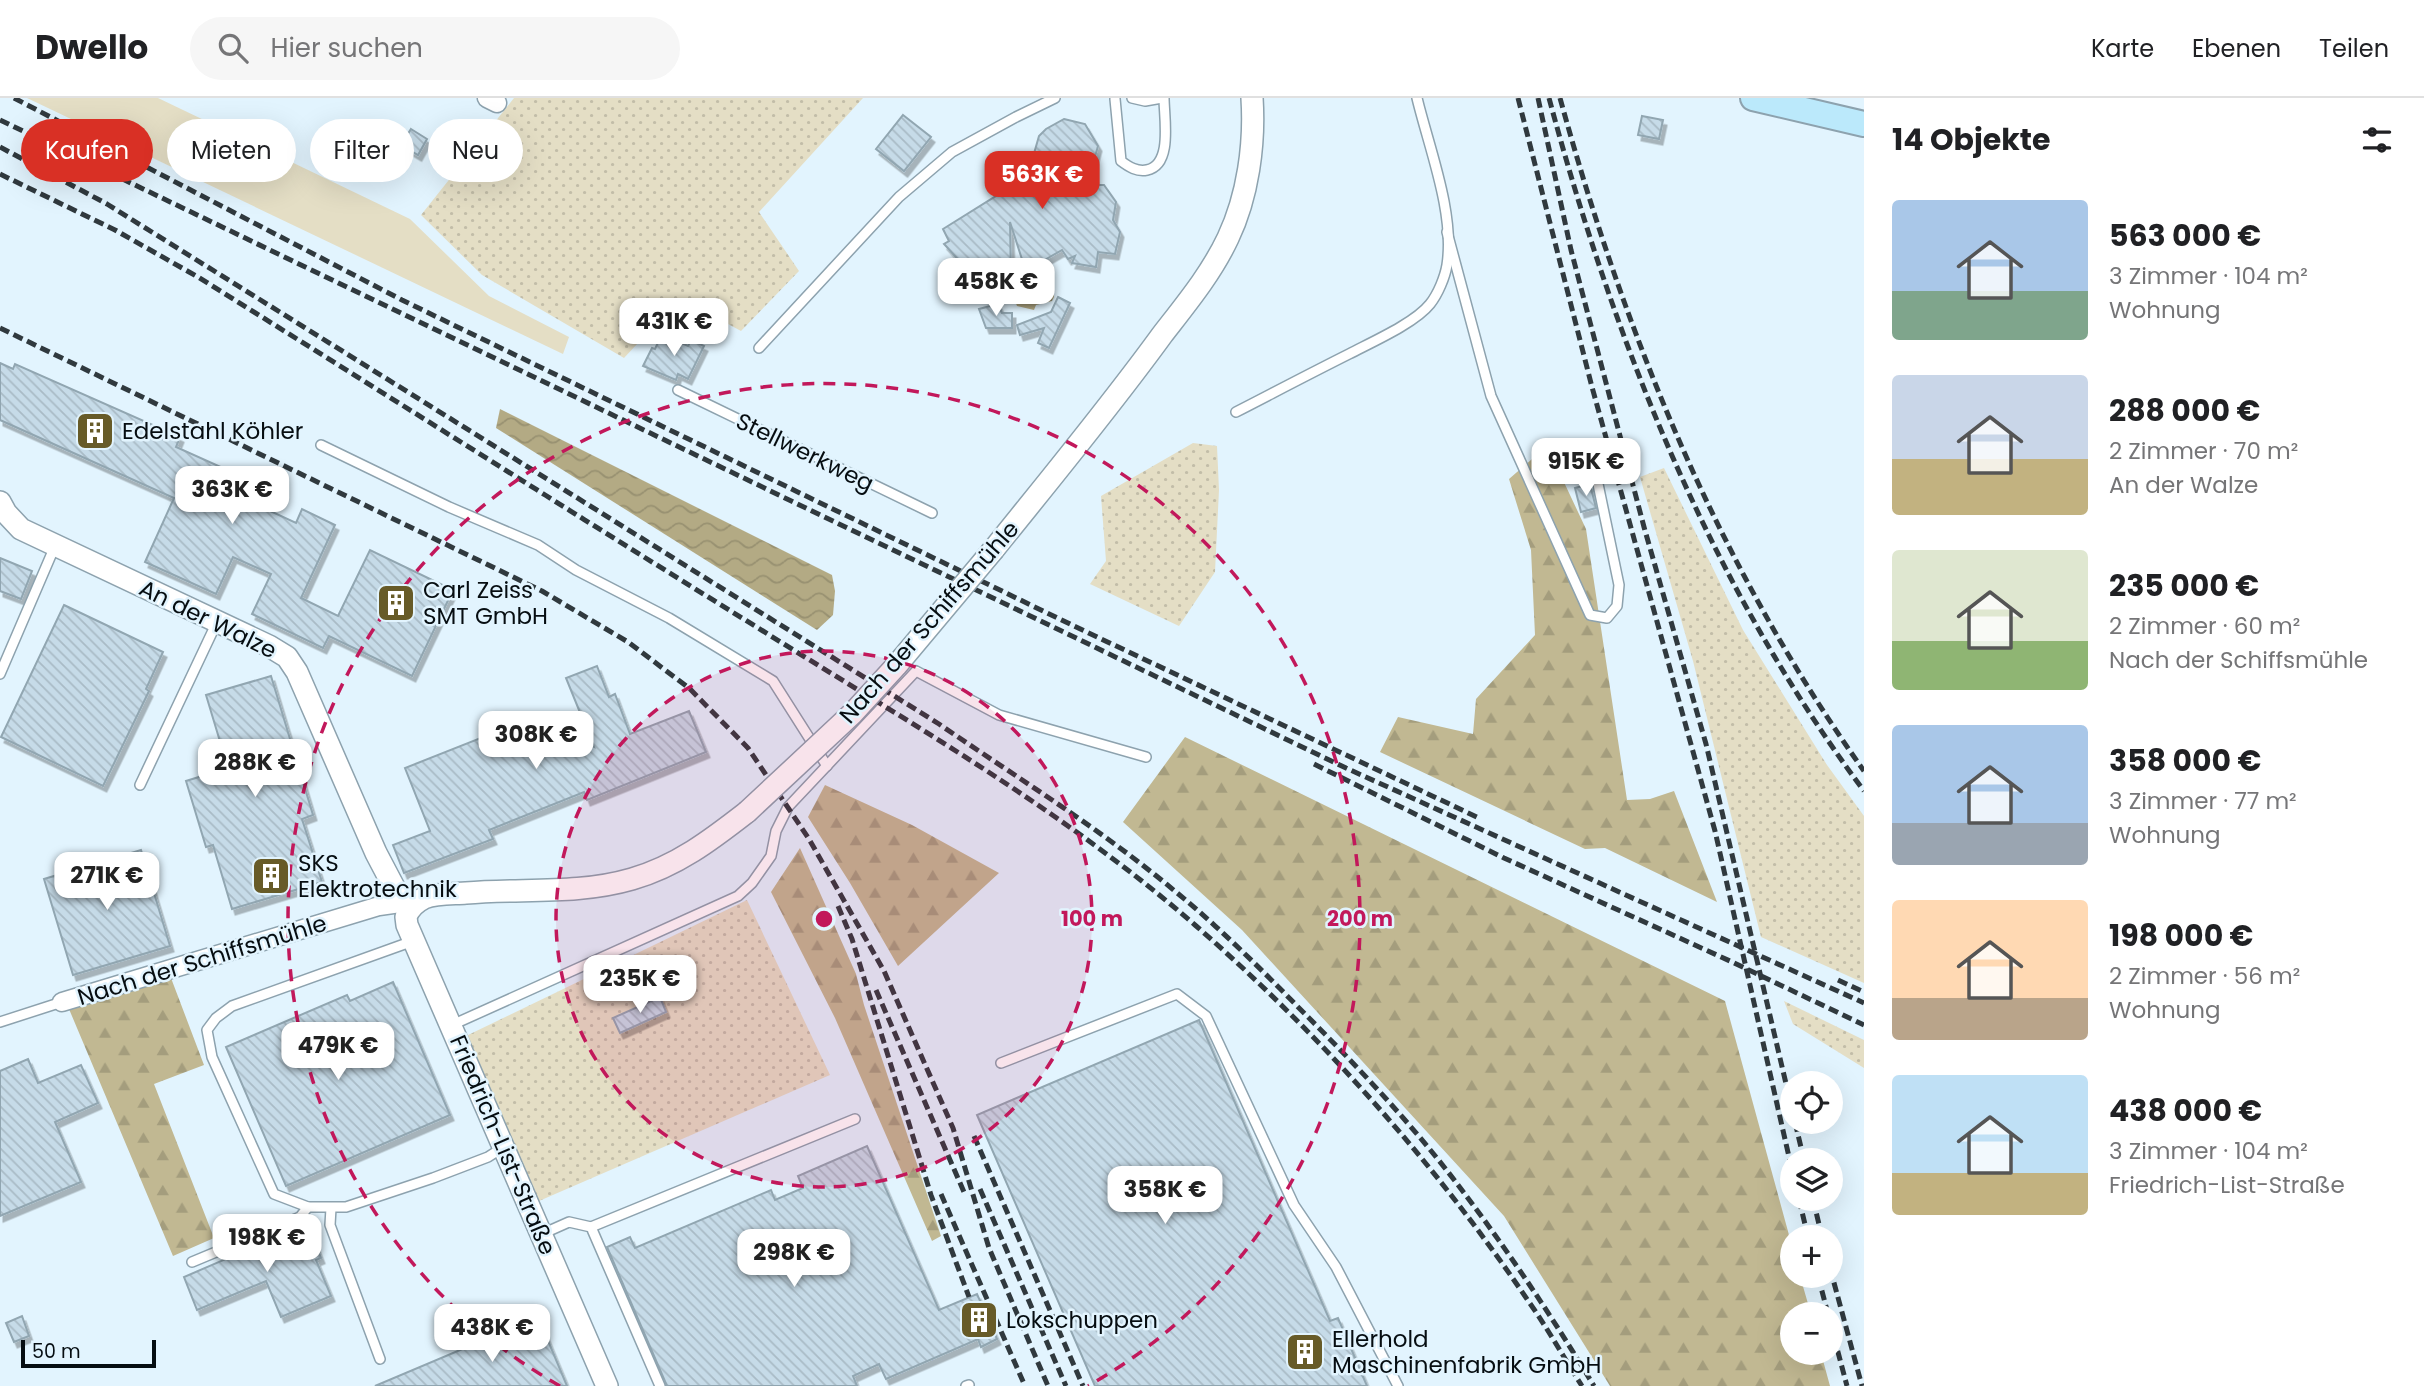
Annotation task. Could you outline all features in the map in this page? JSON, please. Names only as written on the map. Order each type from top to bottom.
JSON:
[{"type":"main road","points":[[1753,98],[1864,124]]},
{"type":"street","name":"Nach der Schiffsmühle","points":[[62,1002],[379,906],[400,903],[413,905],[422,898],[432,896],[572,890],[604,886],[667,867],[704,846],[747,812],[853,713],[896,666],[994,549],[1148,355],[1213,265],[1229,237],[1246,183],[1254,132],[1252,98]]},
{"type":"street","name":"An der Walze","points":[[0,502],[21,529],[269,646],[287,657],[297,672],[376,853],[397,892],[413,905]]},
{"type":"street","name":"Friedrich-List-Straße","points":[[413,905],[406,917],[414,940],[607,1386]]},
{"type":"lane","points":[[759,348],[910,188],[952,152],[1055,98]]},
{"type":"lane","points":[[1114,98],[1121,161],[1128,167],[1143,171],[1154,168],[1162,161],[1165,147],[1163,98],[1145,101],[1132,98]]},
{"type":"lane","points":[[1236,412],[1375,341],[1405,324],[1430,304],[1447,265],[1447,232],[1443,200],[1417,98]]},
{"type":"lane","points":[[1447,232],[1491,396],[1590,615],[1607,618],[1617,607],[1619,585],[1598,484]]},
{"type":"lane","name":"Stellwerkweg","points":[[678,390],[932,513]]},
{"type":"lane","points":[[321,445],[449,508],[538,545],[576,570],[669,618],[774,681],[827,766]]},
{"type":"lane","points":[[0,674],[55,546]]},
{"type":"lane","points":[[140,785],[217,622]]},
{"type":"lane","name":"Nach der Schiffsmühle","points":[[451,1025],[738,896],[752,883],[771,856],[776,831],[788,807],[916,671],[999,715],[1146,757]]},
{"type":"lane","points":[[414,940],[232,1006],[216,1018],[207,1030],[212,1057],[274,1194],[307,1207],[346,1207],[433,1178],[488,1157],[504,1147]]},
{"type":"lane","points":[[1001,1063],[1177,994],[1206,1016],[1294,1206],[1336,1267],[1398,1386]]},
{"type":"lane","name":"Nach der Schiffsmühle","points":[[0,1022],[62,1002]]},
{"type":"lane","points":[[542,1234],[569,1222],[591,1227],[855,1119]]},
{"type":"lane","points":[[192,1262],[300,1217],[307,1207]]},
{"type":"lane","points":[[331,1208],[330,1225],[380,1359]]},
{"type":"lane","points":[[591,1227],[660,1386]]},
{"type":"shaded area","points":[[27,98],[158,98],[202,119],[167,119],[167,165],[153,158],[153,119],[71,119]]},
{"type":"shaded area","points":[[514,98],[863,98],[759,212],[799,271],[741,331],[680,298],[624,358],[482,275],[421,215],[447,182],[523,182],[523,119],[497,119]]},
{"type":"shaded area","points":[[296,164],[310,171],[310,182],[333,182],[410,219],[489,296],[569,337],[563,354],[203,182],[296,182]]},
{"type":"shaded area","points":[[1193,443],[1217,446],[1219,490],[1215,572],[1179,626],[1090,584],[1106,561],[1101,496]]},
{"type":"shaded area","points":[[1664,468],[1743,630],[1827,765],[1864,816],[1864,983],[1761,937],[1693,661],[1640,477]]},
{"type":"shaded area","points":[[747,900],[830,1075],[539,1201],[464,1037]]},
{"type":"shaded area","points":[[1784,1001],[1864,1040],[1864,1068],[1793,1024]]},
{"type":"green space","points":[[1547,446],[1586,529],[1627,800],[1650,799],[1674,791],[1717,902],[1605,848],[1585,849],[1380,752],[1398,717],[1473,734],[1476,699],[1535,635],[1531,550],[1509,479]]},
{"type":"green space","points":[[1185,737],[1725,1001],[1780,1202],[1780,1211],[1782,1211],[1786,1225],[1780,1225],[1780,1288],[1803,1288],[1808,1302],[1780,1302],[1780,1365],[1824,1365],[1830,1386],[1610,1386],[1504,1216],[1242,930],[1123,822]]},
{"type":"green space","points":[[825,785],[912,825],[999,873],[898,966],[808,817]]},
{"type":"green space","points":[[800,848],[856,974],[941,1236],[932,1241],[835,1018],[771,892]]},
{"type":"green space","points":[[171,978],[204,1065],[154,1084],[214,1238],[173,1256],[69,1009]]},
{"type":"water","points":[[1047,279],[1051,281],[1054,297],[1052,301],[1036,305],[1034,310],[1017,306],[1011,297],[1012,293],[1032,290],[1037,282]]},
{"type":"water","points":[[500,409],[832,575],[835,591],[833,615],[817,630],[496,428]]},
{"type":"building","points":[[903,115],[931,137],[904,171],[876,149]]},
{"type":"building","points":[[1642,116],[1663,120],[1659,139],[1638,135]]},
{"type":"building","points":[[1064,119],[1085,124],[1098,146],[1091,171],[1098,185],[1104,185],[1116,202],[1113,220],[1120,232],[1115,254],[1098,252],[1096,267],[1072,263],[1075,256],[1068,259],[1062,250],[1041,262],[1041,271],[1028,278],[1010,222],[1011,281],[982,276],[964,266],[944,244],[949,241],[943,229],[1020,181],[1022,163],[1033,157],[1039,136]]},
{"type":"building","points":[[414,131],[427,139],[418,155],[414,153]]},
{"type":"building","points":[[1058,297],[1070,303],[1049,348],[1038,343],[1044,328],[1020,335],[1017,325],[1051,312]]},
{"type":"building","points":[[998,304],[1002,313],[1012,313],[1012,328],[986,328],[979,309]]},
{"type":"building","points":[[662,334],[688,346],[691,340],[704,346],[688,379],[678,374],[676,380],[643,366]]},
{"type":"building","points":[[0,363],[13,369],[15,364],[180,437],[176,447],[265,487],[257,505],[296,523],[302,509],[335,525],[301,598],[338,616],[370,550],[453,590],[412,676],[329,636],[323,648],[252,614],[271,574],[233,557],[216,594],[145,562],[174,498],[0,420]]},
{"type":"building","points":[[1590,484],[1596,508],[1581,512],[1575,488]]},
{"type":"building","points":[[0,558],[32,571],[21,599],[0,591]]},
{"type":"building","points":[[64,605],[163,652],[146,689],[149,691],[103,786],[1,737]]},
{"type":"building","points":[[597,666],[609,697],[615,694],[630,734],[689,711],[706,752],[587,800],[584,792],[489,830],[493,839],[404,873],[393,845],[430,831],[405,768],[481,738],[480,734],[522,717],[594,747],[566,678]]},
{"type":"building","points":[[271,676],[313,815],[302,819],[322,882],[232,909],[213,845],[206,847],[186,781],[228,768],[206,695]]},
{"type":"building","points":[[141,850],[170,946],[73,975],[44,879]]},
{"type":"building","points":[[393,982],[450,1115],[286,1186],[226,1047],[347,995],[350,1001]]},
{"type":"building","points":[[660,997],[666,1012],[620,1033],[613,1018]]},
{"type":"building","points":[[1199,1020],[1330,1321],[1338,1318],[1367,1386],[1095,1386],[977,1115]]},
{"type":"building","points":[[28,1059],[38,1083],[81,1065],[98,1103],[55,1122],[81,1182],[0,1216],[0,1071]]},
{"type":"building","points":[[867,1146],[939,1310],[977,1294],[997,1339],[981,1347],[978,1339],[886,1379],[879,1364],[853,1376],[857,1386],[667,1386],[607,1247],[630,1237],[635,1248],[771,1190],[775,1200],[803,1188],[798,1176]]},
{"type":"building","points":[[307,1224],[321,1258],[316,1260],[331,1296],[281,1317],[266,1281],[197,1310],[184,1277]]},
{"type":"building","points":[[22,1316],[29,1336],[14,1342],[6,1323]]},
{"type":"building","points":[[541,1324],[567,1386],[375,1386],[505,1331],[508,1337]]},
{"type":"railway","points":[[14,98],[402,300],[1074,626],[1481,819]]},
{"type":"railway","points":[[1518,98],[1592,387],[1715,831],[1787,1148]]},
{"type":"railway","points":[[1538,98],[1571,250],[1644,527],[1706,744],[1783,1071]]},
{"type":"railway","points":[[1549,98],[1605,281],[1637,371],[1674,460],[1714,547],[1760,631],[1809,712],[1864,791]]},
{"type":"railway","points":[[1560,98],[1615,276],[1682,448],[1721,532],[1765,614],[1812,693],[1864,771]]},
{"type":"railway","points":[[0,120],[1346,768],[1864,1003]]},
{"type":"railway","points":[[0,147],[107,204],[939,724],[1148,869],[1257,965],[1401,1115],[1492,1230],[1594,1386]]},
{"type":"railway","points":[[0,174],[115,230],[198,277],[930,734],[1040,806],[1145,883],[1242,967],[1374,1103],[1493,1250],[1582,1386]]},
{"type":"railway","points":[[0,328],[542,591],[628,642],[689,688],[748,748],[809,839],[884,971],[953,1128],[989,1248],[1048,1386]]},
{"type":"railway","points":[[1314,764],[1504,858],[1864,1025]]},
{"type":"railway","points":[[838,906],[852,939],[931,1195],[969,1297]]},
{"type":"railway","points":[[1838,980],[1864,992]]},
{"type":"railway","points":[[876,990],[964,1192]]},
{"type":"railway","points":[[1798,1134],[1801,1148]]},
{"type":"railway","points":[[974,1136],[1083,1386]]},
{"type":"railway","points":[[980,1189],[1066,1386]]},
{"type":"railway","points":[[941,1194],[1025,1386]]},
{"type":"railway","points":[[1802,1211],[1805,1225]]},
{"type":"railway","points":[[1816,1211],[1819,1225]]},
{"type":"railway","points":[[1821,1288],[1825,1302]]},
{"type":"railway","points":[[1835,1288],[1862,1386]]},
{"type":"railway","points":[[1841,1365],[1847,1386]]},
{"type":"place","name":"Edelstahl Köhler","points":[[95,431]]},
{"type":"place","name":"Carl Zeiss SMT GmbH","points":[[396,603]]},
{"type":"place","name":"SKS Elektrotechnik","points":[[271,876]]},
{"type":"place","name":"Lokschuppen","points":[[979,1320]]},
{"type":"place","name":"Ellerhold Maschinenfabrik GmbH","points":[[1305,1352]]}]
